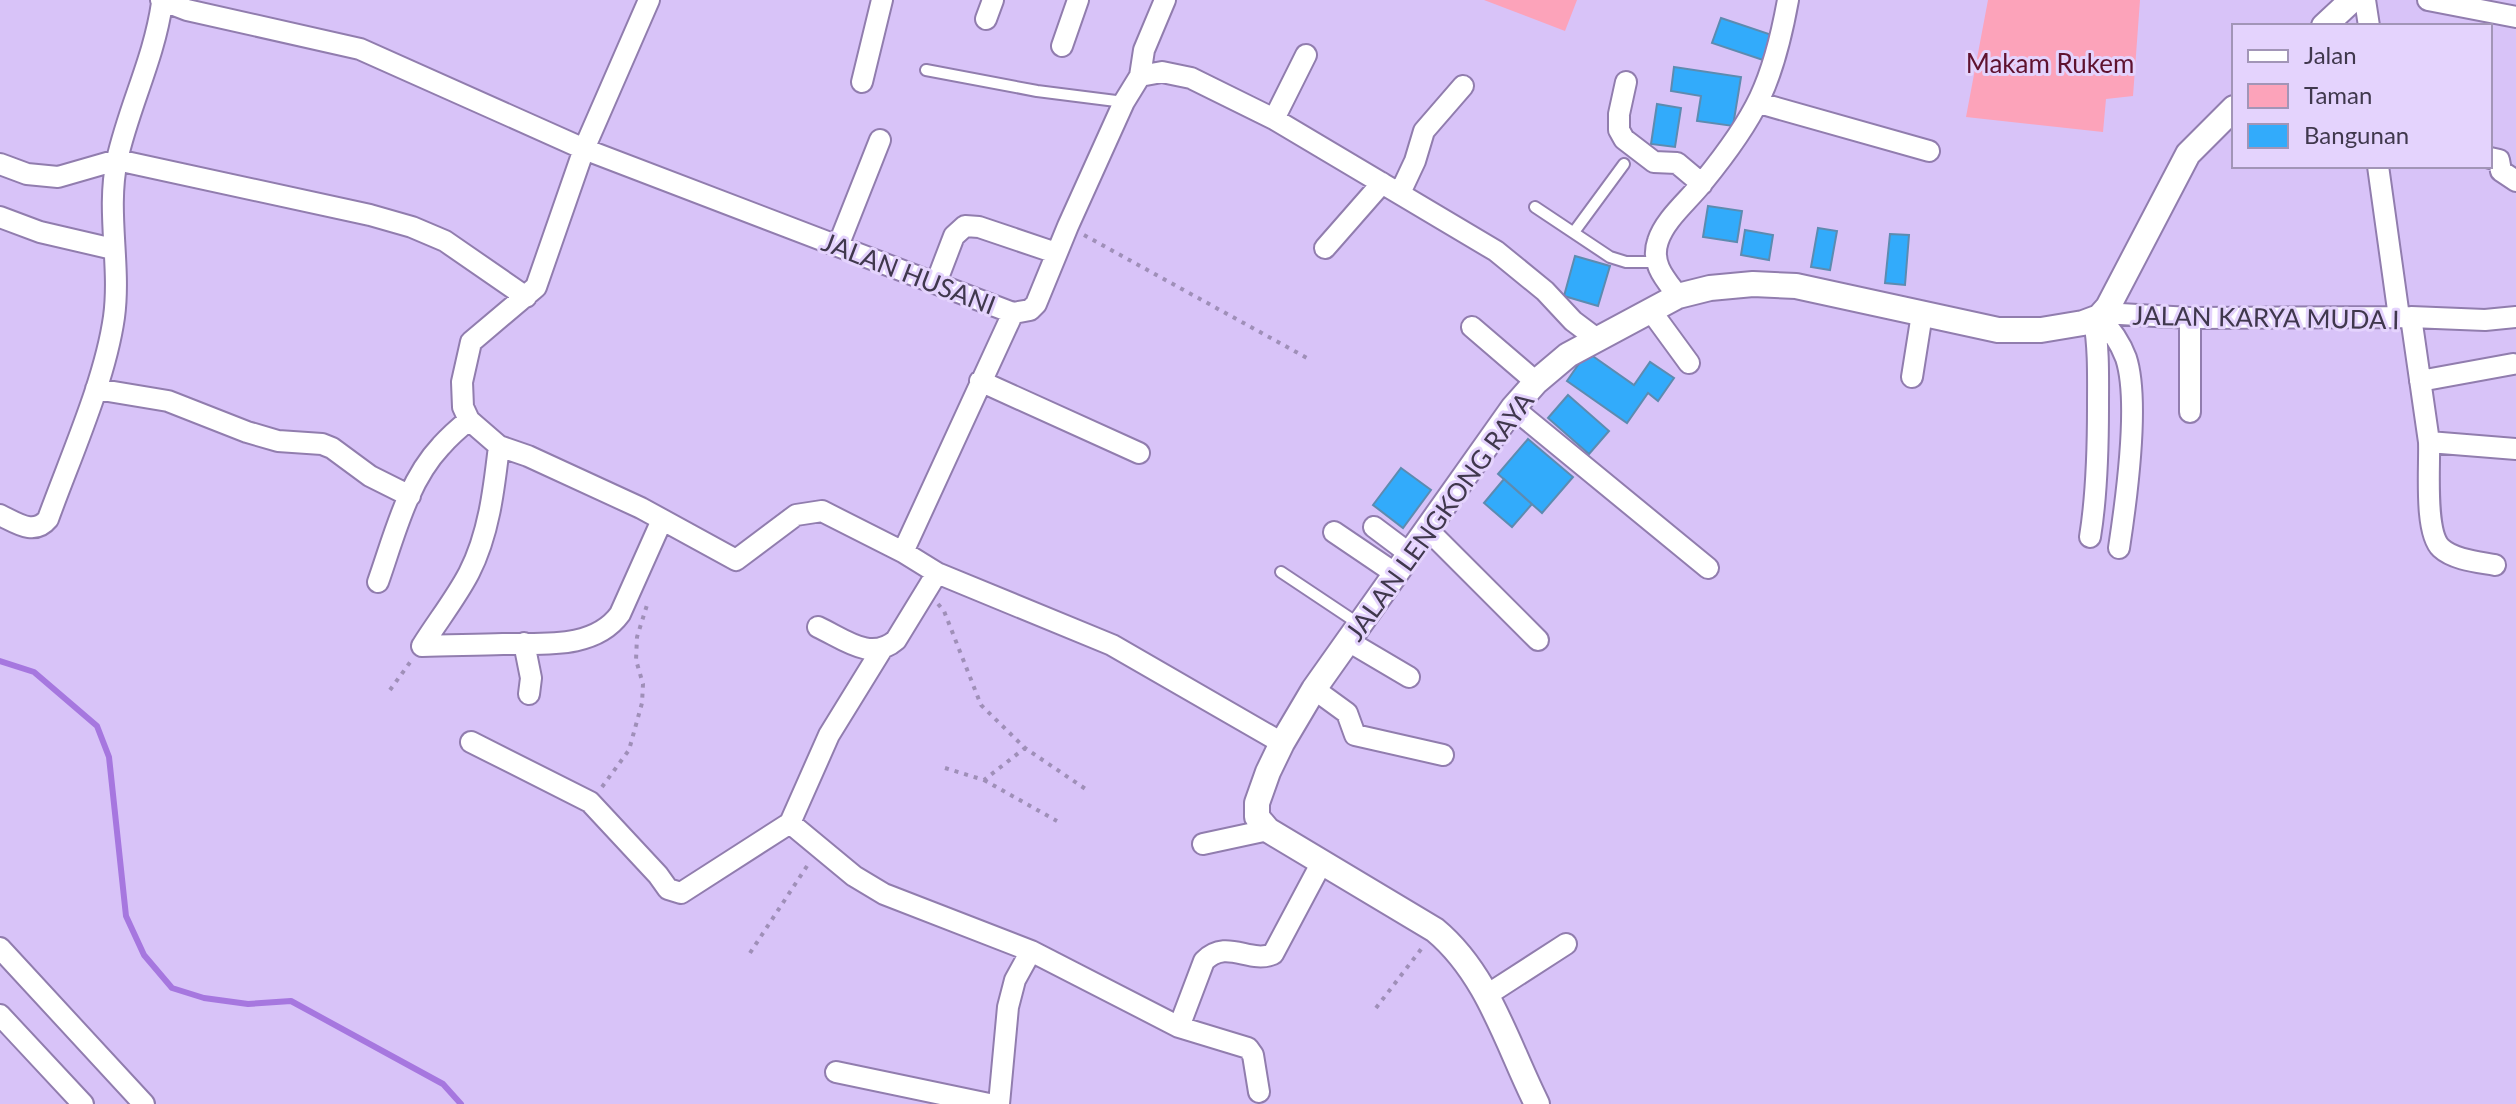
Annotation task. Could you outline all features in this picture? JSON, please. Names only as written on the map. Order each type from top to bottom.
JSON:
[{"type":"street","points":[[649,0],[584,149],[536,287],[471,342],[461,396],[469,420],[499,446],[528,456],[662,520],[736,560],[796,515],[822,511],[903,552],[932,581],[1112,645],[1282,743]]},
{"type":"street","points":[[862,82],[882,0]]},
{"type":"street","points":[[1062,46],[1078,0]]},
{"type":"street","name":"JALAN HUSANI","points":[[162,1],[360,49],[584,149],[1013,313],[1033,308],[1124,102],[1140,76],[1144,50],[1165,0]]},
{"type":"street","points":[[1678,296],[1660,273],[1656,262],[1657,241],[1734,143],[1759,103],[1774,66],[1788,0]]},
{"type":"street","points":[[2326,24],[2352,0]]},
{"type":"street","points":[[2365,0],[2369,24]]},
{"type":"street","points":[[2428,0],[2516,17]]},
{"type":"street","points":[[0,515],[34,529],[42,527],[48,519],[96,389],[114,319],[113,196],[117,160],[158,36],[162,1]]},
{"type":"street","points":[[1274,119],[1306,55]]},
{"type":"street","points":[[1140,76],[1162,72],[1191,78],[1274,119],[1496,251],[1597,339]]},
{"type":"street","points":[[1626,82],[1619,114],[1619,130],[1624,139],[1654,162],[1677,163],[1702,184]]},
{"type":"street","points":[[1325,248],[1391,188],[1415,161],[1424,131],[1463,86]]},
{"type":"street","points":[[1759,103],[1929,151]]},
{"type":"street","points":[[2090,537],[2098,454],[2099,316],[2188,154],[2232,110]]},
{"type":"street","points":[[838,246],[880,140]]},
{"type":"street","points":[[2492,158],[2499,160],[2501,171],[2516,181]]},
{"type":"street","points":[[0,164],[27,174],[58,177],[117,160],[325,204],[412,227],[445,241],[526,297]]},
{"type":"street","points":[[2378,168],[2405,317],[2485,320],[2516,317]]},
{"type":"street","points":[[0,217],[40,232],[113,249]]},
{"type":"street","points":[[936,283],[954,236],[965,226],[979,227],[1056,253]]},
{"type":"street","name":"JALAN LENGKONG RAYA","points":[[1268,830],[1257,817],[1257,803],[1282,743],[1314,689],[1513,408],[1536,382],[1568,355],[1678,296],[1733,285],[1796,286],[1998,330],[2041,330],[2099,316]]},
{"type":"street","points":[[1651,311],[1689,363]]},
{"type":"street","points":[[903,552],[1013,313]]},
{"type":"street","points":[[1912,377],[1922,314]]},
{"type":"street","points":[[2099,316],[2120,345],[2129,375],[2131,407],[2126,499],[2119,548]]},
{"type":"street","name":"JALAN KARYA MUDA I","points":[[2099,316],[2405,317],[2420,381],[2429,442],[2431,526],[2437,543],[2445,551],[2471,561],[2495,565]]},
{"type":"street","points":[[2190,318],[2190,412]]},
{"type":"street","points":[[1568,355],[1573,321]]},
{"type":"street","points":[[1472,327],[1536,382]]},
{"type":"street","points":[[2420,381],[2513,364]]},
{"type":"street","points":[[980,381],[1139,453]]},
{"type":"street","points":[[96,389],[168,401],[278,441],[322,444],[370,476],[410,496]]},
{"type":"street","points":[[1513,408],[1708,568]]},
{"type":"street","points":[[378,582],[410,496],[440,447],[469,420]]},
{"type":"street","points":[[2429,442],[2516,449]]},
{"type":"street","points":[[422,646],[469,572],[480,544],[493,500],[499,446]]},
{"type":"street","points":[[422,646],[566,642],[586,637],[612,623],[620,614],[662,520]]},
{"type":"street","points":[[1374,527],[1403,564]]},
{"type":"street","points":[[1428,530],[1538,640]]},
{"type":"street","points":[[1334,532],[1403,564]]},
{"type":"street","points":[[471,742],[590,802],[668,889],[681,893],[790,823],[829,735],[882,649],[896,640],[932,581]]},
{"type":"street","points":[[818,627],[867,650],[882,649]]},
{"type":"street","points":[[1354,633],[1409,677]]},
{"type":"street","points":[[524,643],[531,678],[529,694]]},
{"type":"street","points":[[1314,689],[1347,713],[1355,735],[1443,755]]},
{"type":"street","points":[[790,823],[854,876],[884,894],[1031,951],[1179,1027],[1248,1048],[1253,1055],[1259,1092]]},
{"type":"street","points":[[1203,844],[1268,830],[1435,930],[1454,945],[1469,964],[1487,995],[1537,1104]]},
{"type":"street","points":[[1179,1027],[1204,961],[1215,952],[1225,950],[1264,957],[1273,954],[1322,862]]},
{"type":"street","points":[[1487,995],[1566,944]]},
{"type":"street","points":[[0,948],[144,1104]]},
{"type":"street","points":[[999,1104],[1008,1007],[1015,980],[1031,951]]},
{"type":"street","points":[[0,1015],[83,1104]]},
{"type":"street","points":[[836,1072],[989,1104]]},
{"type":"lane","points":[[926,70],[1037,91],[1124,102]]},
{"type":"lane","points":[[1574,232],[1624,164]]},
{"type":"lane","points":[[1535,207],[1617,260],[1656,262]]},
{"type":"lane","points":[[1281,572],[1354,633]]},
{"type":"path","points":[[1068,226],[1307,358]]},
{"type":"path","points":[[932,581],[981,705],[1025,748],[1087,790]]},
{"type":"path","points":[[590,802],[629,750],[642,703],[643,684],[636,660],[637,637],[649,598]]},
{"type":"path","points":[[390,690],[422,646]]},
{"type":"path","points":[[984,780],[1025,748]]},
{"type":"path","points":[[945,768],[984,780],[1057,821]]},
{"type":"path","points":[[750,953],[819,847]]},
{"type":"path","points":[[1376,1008],[1435,930]]},
{"type":"green space","points":[[1484,0],[1577,0],[1565,31]]},
{"type":"green space","name":"Makam Rukem","points":[[1988,0],[2140,0],[2133,96],[2106,99],[2103,132],[1966,117]]},
{"type":"building","points":[[1721,18],[1772,35],[1763,60],[1712,43]]},
{"type":"building","points":[[1674,67],[1741,77],[1733,126],[1697,121],[1701,96],[1671,91]]},
{"type":"building","points":[[1657,104],[1681,108],[1675,147],[1651,144]]},
{"type":"building","points":[[1708,206],[1742,211],[1737,242],[1703,237]]},
{"type":"building","points":[[1818,228],[1837,231],[1830,270],[1811,267]]},
{"type":"building","points":[[1745,230],[1773,235],[1769,260],[1741,255]]},
{"type":"building","points":[[1890,234],[1909,235],[1905,285],[1885,283]]},
{"type":"building","points":[[1575,256],[1610,266],[1598,306],[1564,296]]},
{"type":"building","points":[[1587,352],[1634,385],[1650,362],[1674,378],[1658,401],[1648,393],[1627,423],[1567,381]]},
{"type":"building","points":[[1568,395],[1609,431],[1589,454],[1548,418]]},
{"type":"building","points":[[1528,439],[1573,477],[1542,513],[1498,474]]},
{"type":"building","points":[[1401,468],[1431,490],[1403,528],[1373,505]]},
{"type":"building","points":[[1504,479],[1532,504],[1512,527],[1484,503]]},
{"type":"waterway","points":[[0,661],[34,672],[97,726],[109,757],[126,916],[144,955],[172,988],[204,998],[248,1004],[291,1001],[443,1084],[461,1104]]}]
